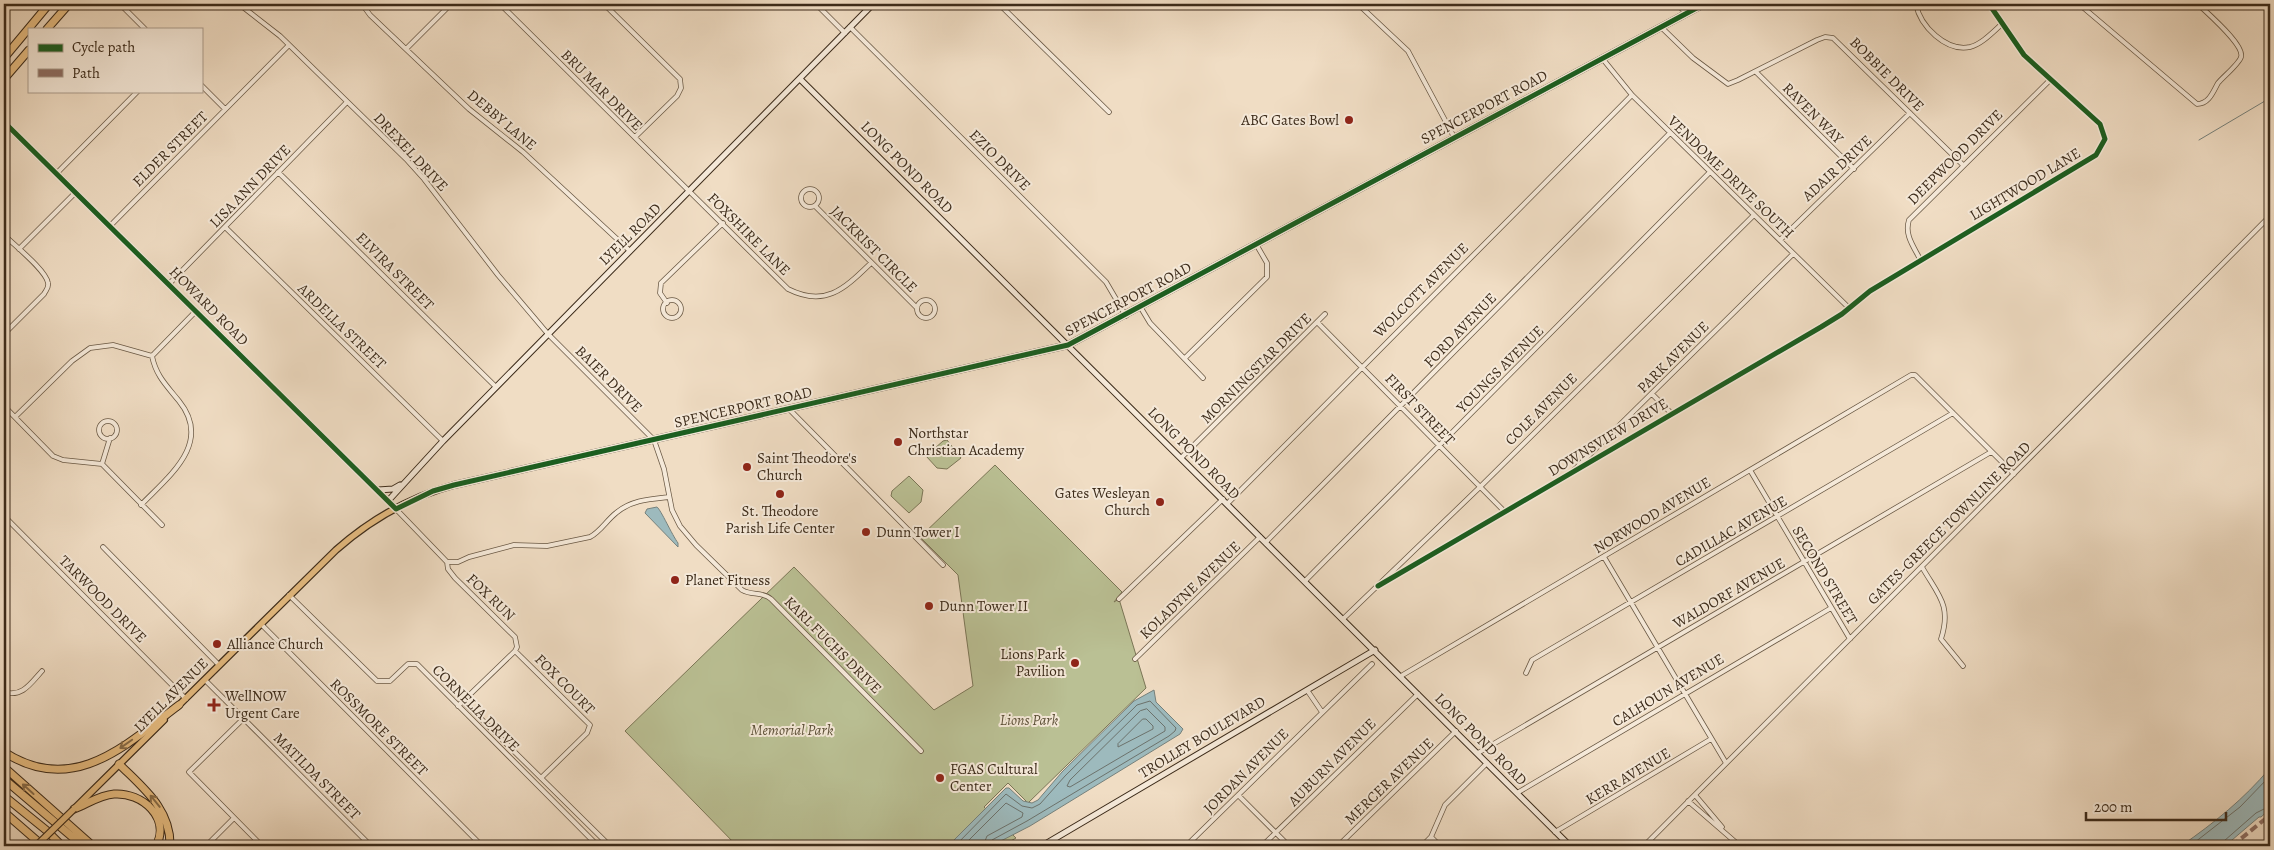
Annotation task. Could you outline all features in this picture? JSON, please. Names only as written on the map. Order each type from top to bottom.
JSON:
[{"type":"highway","points":[[29,28],[49,4]]},
{"type":"highway","points":[[48,28],[69,4]]},
{"type":"highway","points":[[4,58],[28,29]]},
{"type":"highway","points":[[4,80],[28,51]]},
{"type":"highway","points":[[4,752],[26,764],[38,767],[59,770],[80,768],[102,760],[118,750],[180,705]]},
{"type":"highway","points":[[119,764],[152,797],[163,812],[170,830],[170,846]]},
{"type":"highway","points":[[4,767],[89,846]]},
{"type":"highway","points":[[4,780],[89,846]]},
{"type":"highway","points":[[74,809],[103,796],[115,794],[139,799],[147,804],[157,816],[161,832],[156,846]]},
{"type":"highway","points":[[4,796],[46,830],[62,846]]},
{"type":"highway","points":[[4,812],[43,846]]},
{"type":"main road","name":"SPENCERPORT ROAD","points":[[396,509],[433,491],[454,485],[1068,345],[1126,316],[1454,136],[1704,4]]},
{"type":"main road","name":"LYELL AVENUE","points":[[36,846],[289,595],[341,546],[365,527],[396,509]]},
{"type":"street","points":[[120,4],[144,28]]},
{"type":"street","name":"DREXEL DRIVE","points":[[240,4],[289,45],[346,102],[363,116],[424,179],[498,276],[548,334]]},
{"type":"street","name":"DEBBY LANE","points":[[362,4],[370,15],[469,109],[523,152],[630,252]]},
{"type":"street","points":[[406,49],[451,4]]},
{"type":"street","name":"BRU MAR DRIVE","points":[[500,4],[690,190]]},
{"type":"street","points":[[604,4],[680,79],[681,88],[677,96],[635,138]]},
{"type":"street","points":[[816,4],[845,32]]},
{"type":"street","name":"LYELL ROAD","points":[[388,500],[443,441],[874,4]]},
{"type":"street","points":[[999,4],[1109,112]]},
{"type":"street","points":[[1358,4],[1408,51],[1454,136]]},
{"type":"street","points":[[1677,4],[1686,13]]},
{"type":"street","points":[[1916,4],[1921,19],[1927,26],[1941,40],[1955,47],[1970,47],[1977,44],[2002,24]]},
{"type":"street","name":"LIGHTWOOD LANE","points":[[1848,308],[1870,291],[2090,160],[2101,150],[2104,134],[2100,124],[2024,55],[1989,4]]},
{"type":"street","points":[[2079,4],[2192,102],[2201,104],[2209,98],[2224,76],[2241,59],[2242,54],[2238,44],[2198,4]]},
{"type":"street","name":"EZIO DRIVE","points":[[850,27],[1106,282],[1126,316]]},
{"type":"street","name":"BOBBIE DRIVE","points":[[1660,27],[1693,58],[1728,84],[1756,72],[1817,40],[1833,38],[1963,165]]},
{"type":"street","name":"ELDER STREET","points":[[110,226],[289,45]]},
{"type":"street","name":"VENDOME DRIVE SOUTH","points":[[1602,58],[1632,95],[1848,308]]},
{"type":"street","name":"RAVEN WAY","points":[[1756,72],[1854,169]]},
{"type":"street","name":"LONG POND ROAD","points":[[800,78],[1570,846]]},
{"type":"street","name":"DEEPWOOD DRIVE","points":[[1921,261],[1907,234],[1906,228],[1909,220],[2050,80]]},
{"type":"street","points":[[202,86],[225,109]]},
{"type":"street","points":[[57,173],[137,92]]},
{"type":"street","name":"WOLCOTT AVENUE","points":[[1227,504],[1632,95]]},
{"type":"street","name":"LISA ANN DRIVE","points":[[168,284],[225,228],[346,102]]},
{"type":"street","name":"ADAIR DRIVE","points":[[1780,240],[1910,113]]},
{"type":"street","name":"HOWARD ROAD","points":[[4,122],[396,509]]},
{"type":"street","name":"FORD AVENUE","points":[[1266,542],[1670,133]]},
{"type":"street","name":"ELVIRA STREET","points":[[278,172],[496,387]]},
{"type":"street","name":"YOUNGS AVENUE","points":[[1305,581],[1710,172]]},
{"type":"street","name":"FOXSHIRE LANE","points":[[690,190],[782,284],[796,293],[805,296],[824,295],[841,290],[871,263]]},
{"type":"street","name":"JACKRIST CIRCLE","points":[[810,190],[817,193],[818,199],[815,206],[809,207],[803,204],[801,198],[804,192],[810,190]]},
{"type":"street","points":[[19,249],[76,192]]},
{"type":"street","name":"JACKRIST CIRCLE","points":[[815,206],[917,308],[920,315],[925,318],[933,315],[935,309],[931,301],[925,299],[920,302],[917,308]]},
{"type":"street","name":"COLE AVENUE","points":[[1343,619],[1480,487],[1754,215]]},
{"type":"street","name":"GATES-GREECE TOWNLINE ROAD","points":[[1644,846],[2270,216]]},
{"type":"street","points":[[667,302],[660,293],[661,283],[723,223]]},
{"type":"street","name":"ARDELLA STREET","points":[[225,228],[443,441]]},
{"type":"street","points":[[4,235],[46,277],[48,288],[4,334]]},
{"type":"street","points":[[1185,358],[1267,276],[1267,263],[1256,244]]},
{"type":"street","name":"PARK AVENUE","points":[[1568,475],[1793,254]]},
{"type":"street","points":[[672,301],[679,304],[681,309],[677,316],[672,318],[666,316],[664,308],[667,302],[672,301]]},
{"type":"street","points":[[1140,308],[1150,323],[1203,378]]},
{"type":"street","name":"DOWNSVIEW DRIVE","points":[[1378,586],[1821,327],[1848,308]]},
{"type":"street","points":[[152,356],[196,311]]},
{"type":"street","name":"MORNINGSTAR DRIVE","points":[[1182,458],[1325,314]]},
{"type":"street","name":"FIRST STREET","points":[[1318,322],[1505,512]]},
{"type":"street","name":"BAIER DRIVE","points":[[548,334],[654,440]]},
{"type":"street","points":[[15,417],[72,361],[90,348],[113,345],[152,356]]},
{"type":"street","points":[[142,505],[182,462],[191,437],[188,415],[158,375],[152,356]]},
{"type":"street","name":"NORWOOD AVENUE","points":[[1401,676],[1911,375],[1915,375],[1953,413]]},
{"type":"street","points":[[1652,394],[1672,414]]},
{"type":"street","points":[[4,406],[58,459],[102,464],[162,525]]},
{"type":"street","points":[[789,409],[943,565]]},
{"type":"street","points":[[1953,413],[2014,474]]},
{"type":"street","name":"CADILLAC AVENUE","points":[[1526,673],[1532,660],[1953,413]]},
{"type":"street","points":[[102,464],[110,438],[114,435],[116,428],[111,422],[105,422],[100,425],[100,434],[104,438],[110,438]]},
{"type":"street","name":"KARL FUCHS DRIVE","points":[[654,440],[664,469],[672,510],[680,526],[696,545],[742,590],[752,594],[762,594],[771,599],[921,751]]},
{"type":"street","name":"WALDORF AVENUE","points":[[1478,753],[1991,452]]},
{"type":"street","name":"SECOND STREET","points":[[1750,470],[1850,639]]},
{"type":"street","name":"LYELL ROAD","points":[[378,490],[393,490],[404,482]]},
{"type":"street","points":[[447,562],[458,562],[514,545],[547,546],[590,537],[618,511],[631,503],[669,497]]},
{"type":"street","points":[[1119,599],[1223,499]]},
{"type":"street","name":"FOX RUN","points":[[396,509],[447,562],[451,574],[515,637],[517,647],[515,651]]},
{"type":"street","name":"TARWOOD DRIVE","points":[[4,516],[186,699]]},
{"type":"street","points":[[4,526],[9,521]]},
{"type":"street","name":"KOLADYNE AVENUE","points":[[1135,659],[1260,537]]},
{"type":"street","points":[[103,547],[219,665]]},
{"type":"street","points":[[1604,557],[1726,763]]},
{"type":"street","points":[[1922,567],[1945,607],[1946,624],[1941,639],[1963,666]]},
{"type":"street","name":"CORNELIA DRIVE","points":[[289,595],[377,681],[390,681],[408,664],[417,664],[598,846]]},
{"type":"street","name":"CALHOUN AVENUE","points":[[1517,793],[1831,608]]},
{"type":"street","name":"ROSSMORE STREET","points":[[260,624],[482,846]]},
{"type":"street","name":"TROLLEY BOULEVARD","points":[[1042,846],[1375,650]]},
{"type":"street","points":[[458,706],[515,651]]},
{"type":"street","name":"FOX COURT","points":[[515,651],[590,725],[586,733],[541,778]]},
{"type":"street","name":"JORDAN AVENUE","points":[[1186,846],[1372,664]]},
{"type":"street","points":[[4,692],[10,694],[21,692],[42,671]]},
{"type":"street","name":"MATILDA STREET","points":[[205,680],[370,846]]},
{"type":"street","points":[[1308,690],[1322,712]]},
{"type":"street","name":"AUBURN AVENUE","points":[[1262,846],[1418,694]]},
{"type":"street","points":[[464,701],[610,846]]},
{"type":"street","points":[[243,719],[189,772],[262,846]]},
{"type":"street","name":"MERCER AVENUE","points":[[1338,846],[1456,731]]},
{"type":"street","name":"KERR AVENUE","points":[[1556,832],[1711,739]]},
{"type":"street","points":[[1422,846],[1432,837],[1445,805],[1487,762]]},
{"type":"street","points":[[1238,795],[1289,846]]},
{"type":"street","points":[[1695,795],[1716,818],[1724,831]]},
{"type":"street","points":[[1688,802],[1740,846]]},
{"type":"street","points":[[206,846],[234,818]]},
{"type":"street","points":[[1432,837],[1440,846]]},
{"type":"green space","points":[[947,440],[961,458],[947,469],[937,468],[926,456],[943,441]]},
{"type":"green space","points":[[995,465],[1122,592],[1114,602],[1119,599],[1146,688],[1028,803],[1008,783],[984,807],[1016,838],[1002,846],[737,846],[625,731],[794,567],[934,710],[973,686],[958,575],[920,537]]},
{"type":"green space","points":[[909,476],[923,490],[921,502],[909,513],[891,496],[892,491]]},
{"type":"water","points":[[657,507],[678,543],[678,547],[645,513],[647,509]]},
{"type":"water","points":[[1154,690],[1156,702],[1183,729],[1180,734],[1030,826],[993,845],[948,846],[1006,788],[1009,788],[1023,801],[1032,803],[1038,800],[1062,772],[1134,701]]},
{"type":"water","points":[[2270,768],[2270,809],[2261,817],[2225,846],[2181,846],[2228,810]]},
{"type":"waterway","points":[[2199,140],[2270,98]]},
{"type":"marked path","points":[[2232,846],[2270,815]]},
{"type":"cycle path","points":[[4,122],[396,509],[433,491],[454,485],[1068,345],[1704,4]]},
{"type":"cycle path","points":[[1378,586],[1821,327],[1842,314],[1870,291],[2096,155],[2105,139],[2100,124],[2024,55],[1989,4]]},
{"type":"place","name":"ABC Gates Bowl","points":[[1349,120]]},
{"type":"place","name":"Northstar Christian Academy","points":[[898,442]]},
{"type":"place","name":"Saint Theodore's Church","points":[[747,467]]},
{"type":"place","name":"St. Theodore Parish Life Center","points":[[780,494]]},
{"type":"place","name":"Gates Wesleyan Church","points":[[1160,502]]},
{"type":"place","name":"Dunn Tower I","points":[[866,532]]},
{"type":"place","name":"Planet Fitness","points":[[675,580]]},
{"type":"place","name":"Dunn Tower II","points":[[929,606]]},
{"type":"place","name":"Alliance Church","points":[[217,644]]},
{"type":"place","name":"Lions Park Pavilion","points":[[1075,663]]},
{"type":"place","name":"WellNOW Urgent Care","points":[[214,705]]},
{"type":"place","name":"FGAS Cultural Center","points":[[940,778]]},
{"type":"park label","name":"Lions Park","points":[[1029,720]]},
{"type":"park label","name":"Memorial Park","points":[[792,730]]}]
